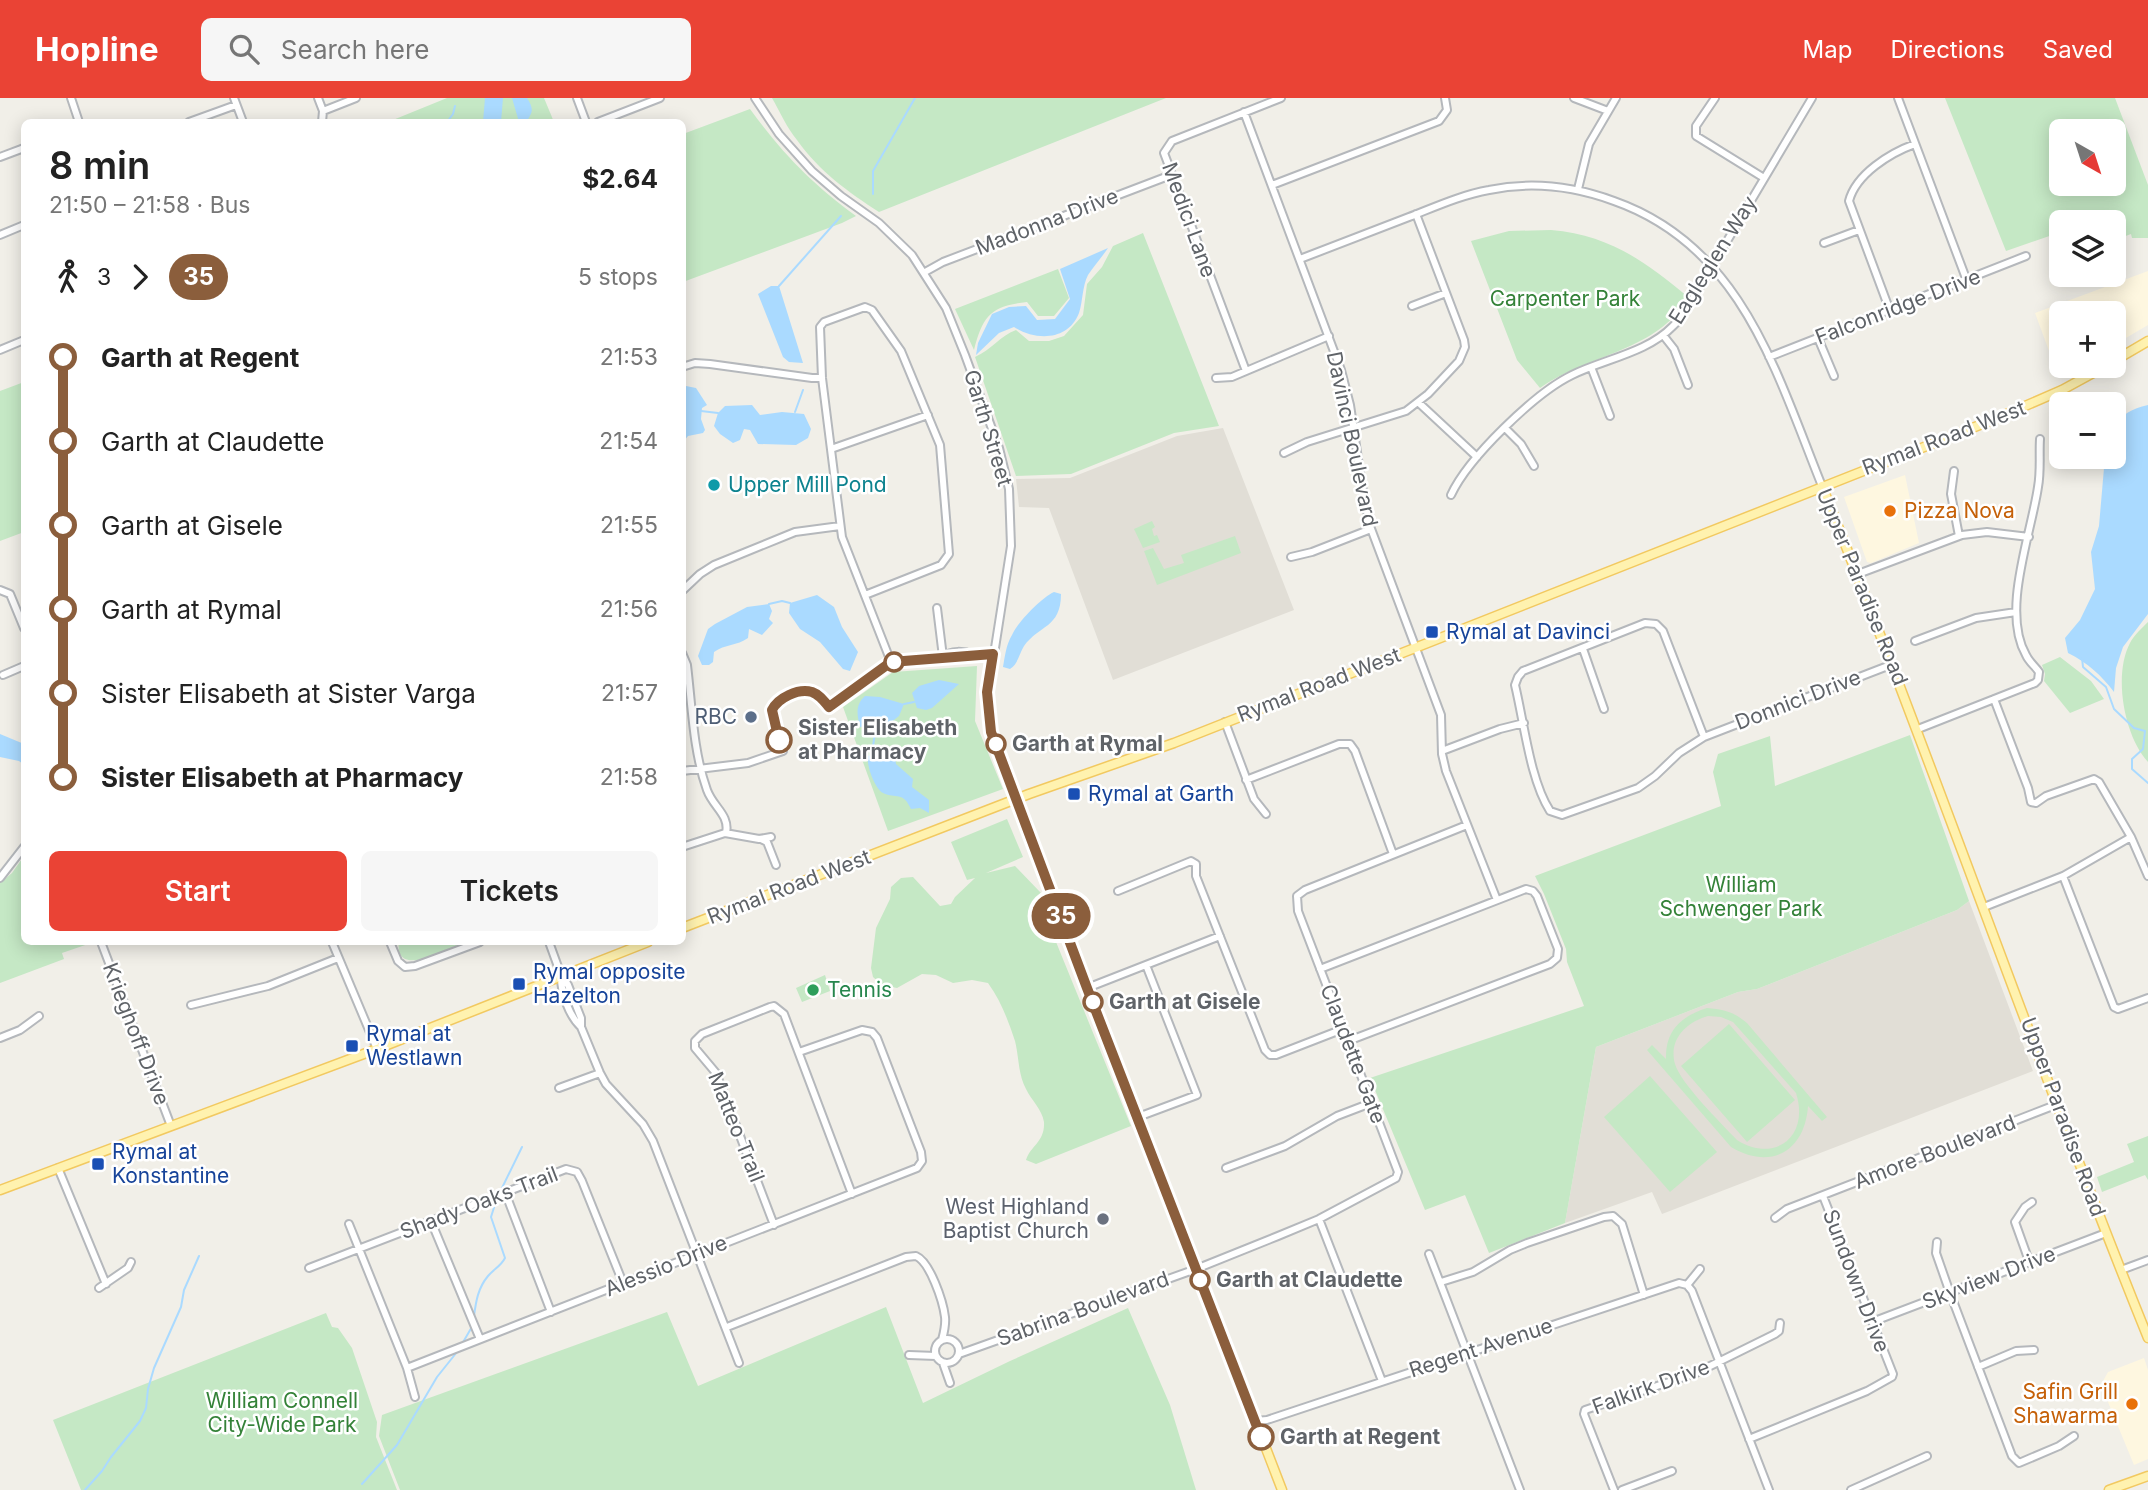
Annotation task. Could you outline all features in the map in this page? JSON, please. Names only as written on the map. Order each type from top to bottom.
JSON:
[{"type":"main road","points":[[2126,354],[2148,341]]},
{"type":"main road","name":"Rymal Road West","points":[[686,926],[1415,648],[2023,408],[2084,378]]},
{"type":"main road","name":"Upper Paradise Road","points":[[1822,486],[1918,729],[2106,1233],[2148,1338]]},
{"type":"main road","name":"Garth Street","points":[[1016,799],[1282,1490]]},
{"type":"main road","points":[[0,1190],[377,1049],[640,945]]},
{"type":"main road","points":[[2109,1490],[2147,1475]]},
{"type":"street","points":[[71,98],[78,119]]},
{"type":"street","points":[[318,98],[323,111],[322,119]]},
{"type":"street","points":[[323,111],[356,98]]},
{"type":"street","points":[[577,98],[585,119]]},
{"type":"street","points":[[606,119],[660,98]]},
{"type":"street","name":"Garth Street","points":[[755,98],[760,101],[779,134],[803,162],[841,196],[896,238],[925,272],[954,327],[999,448],[1006,473],[1011,510],[1011,546],[987,692],[989,719],[1016,799]]},
{"type":"street","name":"Medici Lane","points":[[1246,371],[1164,153],[1172,141],[1281,98]]},
{"type":"street","points":[[1272,185],[1439,121],[1447,110],[1444,98]]},
{"type":"street","points":[[1574,98],[1608,111]]},
{"type":"street","points":[[1578,190],[1589,144],[1616,98]]},
{"type":"street","points":[[1715,98],[1696,127],[1697,137],[1764,178]]},
{"type":"street","name":"Eagleglen Way","points":[[1451,495],[1478,457],[1546,390],[1572,375],[1646,345],[1663,335],[1680,319],[1812,98]]},
{"type":"street","points":[[1898,98],[1967,281]]},
{"type":"street","points":[[196,119],[235,101],[242,119]]},
{"type":"street","name":"Davinci Boulevard","points":[[1244,112],[1345,382],[1371,529],[1440,715],[1446,771],[1497,900]]},
{"type":"street","points":[[1889,311],[1849,201],[1861,179],[1881,162],[1915,144]]},
{"type":"street","points":[[0,157],[21,149]]},
{"type":"street","name":"Madonna Drive","points":[[925,272],[943,262],[1171,175]]},
{"type":"street","name":"Upper Paradise Road","points":[[1300,259],[1461,197],[1499,188],[1529,186],[1578,190],[1619,202],[1647,215],[1680,236],[1712,265],[1740,302],[1769,357],[1822,486]]},
{"type":"street","points":[[1284,453],[1307,442],[1396,415],[1419,402],[1463,355],[1464,340],[1416,214]]},
{"type":"street","points":[[0,234],[21,226]]},
{"type":"street","points":[[1824,243],[1859,230]]},
{"type":"street","name":"Falconridge Drive","points":[[1769,357],[2026,256]]},
{"type":"street","points":[[1412,306],[1446,293]]},
{"type":"street","points":[[865,595],[941,565],[947,559],[940,445],[901,351],[872,310],[861,307],[824,322],[820,327],[822,378],[842,537],[891,662]]},
{"type":"street","points":[[1663,335],[1674,349],[1688,385]]},
{"type":"street","points":[[1216,378],[1246,371],[1329,336]]},
{"type":"street","points":[[1818,338],[1834,376]]},
{"type":"street","points":[[0,350],[21,341]]},
{"type":"street","points":[[686,366],[695,363],[710,364],[812,379],[822,378]]},
{"type":"street","points":[[1591,367],[1609,416]]},
{"type":"street","points":[[1419,402],[1478,457]]},
{"type":"street","points":[[831,449],[928,415]]},
{"type":"street","points":[[1505,428],[1521,444],[1534,466]]},
{"type":"street","points":[[1918,729],[2035,683],[2039,676],[2021,644],[2016,611],[2039,482],[2040,439]]},
{"type":"street","points":[[1954,471],[1951,494],[1959,536]]},
{"type":"street","points":[[686,587],[699,574],[714,565],[795,532],[840,526]]},
{"type":"street","points":[[1291,557],[1312,552],[1371,529]]},
{"type":"street","points":[[1858,574],[1959,536],[1987,532],[2029,537]]},
{"type":"street","points":[[0,590],[10,594],[21,621]]},
{"type":"street","points":[[937,608],[943,657]]},
{"type":"street","points":[[1915,641],[1976,618],[2016,611]]},
{"type":"street","name":"Donnici Drive","points":[[1704,737],[1660,627],[1645,624],[1524,671],[1518,677],[1516,685],[1528,748],[1545,803],[1550,811],[1562,815],[1638,788],[1679,753],[1704,737],[1893,664]]},
{"type":"street","points":[[1583,649],[1604,709]]},
{"type":"street","points":[[686,770],[748,763],[783,751],[772,710],[779,699],[804,691],[812,692],[821,697],[829,707],[891,662],[943,657],[947,653],[993,654]]},
{"type":"street","points":[[686,663],[700,768],[711,800],[726,818],[726,833]]},
{"type":"street","points":[[3,675],[21,667]]},
{"type":"street","points":[[1994,699],[2031,802],[2036,803],[2046,796],[2094,779],[2099,782],[2131,836],[2148,876]]},
{"type":"street","points":[[1225,722],[1254,799],[1266,814]]},
{"type":"street","points":[[1442,751],[1524,723]]},
{"type":"street","points":[[1246,780],[1339,744],[1350,744],[1393,854]]},
{"type":"street","name":"Claudette Gate","points":[[1196,1269],[1319,1219],[1398,1175],[1298,911],[1297,896],[1304,890],[1467,825]]},
{"type":"street","points":[[686,847],[726,833],[760,839],[767,842],[775,866]]},
{"type":"street","points":[[1984,907],[2063,876],[2131,836]]},
{"type":"street","points":[[760,839],[771,837]]},
{"type":"street","points":[[0,878],[21,851]]},
{"type":"street","points":[[1118,891],[1191,860],[1196,864],[1196,876],[1265,1050],[1270,1055],[1276,1055],[1343,1029]]},
{"type":"street","points":[[2063,876],[2114,1007],[2118,1009],[2148,998]]},
{"type":"street","points":[[1320,968],[1526,889],[1537,896],[1558,949],[1557,958],[1550,964],[1348,1041]]},
{"type":"street","points":[[1087,988],[1220,936]]},
{"type":"street","name":"Krieghoff Drive","points":[[102,945],[171,1126]]},
{"type":"street","points":[[333,945],[377,1049]]},
{"type":"street","points":[[391,945],[398,961],[405,967],[472,945]]},
{"type":"street","points":[[550,945],[561,975],[561,988],[600,1073],[649,1132],[739,1363]]},
{"type":"street","points":[[191,1005],[268,986],[338,958]]},
{"type":"street","points":[[1138,1117],[1197,1095],[1146,965]]},
{"type":"street","name":"Matteo Trail","points":[[774,1225],[716,1073],[695,1048],[695,1041],[702,1034],[770,1007],[778,1008],[784,1014],[799,1052]]},
{"type":"street","points":[[0,1038],[20,1030],[40,1016]]},
{"type":"street","name":"Alessio Drive","points":[[407,1368],[696,1253],[913,1171],[922,1161],[921,1152],[877,1038],[872,1032],[862,1030],[799,1052]]},
{"type":"street","points":[[799,1052],[852,1195]]},
{"type":"street","points":[[559,1088],[600,1073]]},
{"type":"street","points":[[1226,1168],[1285,1146],[1337,1116],[1371,1103]]},
{"type":"street","name":"Amore Boulevard","points":[[1775,1218],[1787,1209],[2058,1104]]},
{"type":"street","points":[[58,1168],[103,1286],[128,1268],[131,1262]]},
{"type":"street","name":"Shady Oaks Trail","points":[[309,1268],[566,1169],[577,1172],[623,1283]]},
{"type":"street","points":[[505,1192],[551,1312]]},
{"type":"street","name":"Sundown Drive","points":[[1749,1439],[1867,1391],[1892,1377],[1892,1370],[1823,1196]]},
{"type":"street","points":[[2029,1261],[2015,1222],[2032,1202]]},
{"type":"street","points":[[1441,1282],[1473,1272],[1527,1243],[1604,1217],[1615,1218],[1622,1224],[1644,1295]]},
{"type":"street","points":[[1319,1219],[1382,1381]]},
{"type":"street","points":[[431,1221],[480,1339]]},
{"type":"street","points":[[349,1224],[407,1368],[415,1397]]},
{"type":"street","name":"Skyview Drive","points":[[1872,1322],[2106,1233]]},
{"type":"street","points":[[1937,1242],[1936,1253],[1950,1293],[2016,1462],[2059,1446],[2074,1436]]},
{"type":"street","points":[[1429,1254],[1520,1490]]},
{"type":"street","points":[[727,1327],[911,1256],[920,1257],[927,1264],[944,1310],[946,1325],[952,1340],[958,1346],[959,1354],[948,1373]]},
{"type":"street","points":[[2120,1270],[2148,1260]]},
{"type":"street","name":"Sabrina Boulevard","points":[[959,1354],[1196,1269]]},
{"type":"street","points":[[1700,1269],[1687,1285],[1692,1291],[1769,1490]]},
{"type":"street","name":"Regent Avenue","points":[[1255,1421],[1267,1420],[1679,1283],[1687,1285]]},
{"type":"street","points":[[1719,1362],[1775,1334],[1779,1331],[1780,1323]]},
{"type":"street","points":[[909,1354],[935,1352],[946,1325]]},
{"type":"street","points":[[942,1340],[952,1340]]},
{"type":"street","name":"Sabrina Boulevard","points":[[958,1346],[971,1349]]},
{"type":"street","points":[[1978,1367],[2015,1351],[2034,1350]]},
{"type":"street","points":[[935,1352],[948,1373],[950,1383]]},
{"type":"street","points":[[943,1363],[952,1362]]},
{"type":"street","name":"Falkirk Drive","points":[[1615,1490],[1584,1414],[1585,1410],[1696,1373],[1719,1362]]},
{"type":"street","points":[[1851,1490],[1927,1456]]},
{"type":"street","points":[[1622,1490],[1672,1471]]},
{"type":"shaded area","points":[[2148,271],[2148,325],[2126,338],[2126,301],[2067,301],[2105,287],[2126,287],[2126,279]]},
{"type":"shaded area","points":[[2049,308],[2049,351],[2035,313]]},
{"type":"shaded area","points":[[1223,428],[1294,610],[1113,680],[1049,508],[1019,507],[1016,479],[1070,478],[1177,436]]},
{"type":"shaded area","points":[[1905,475],[1919,543],[1871,563],[1867,562],[1844,497]]},
{"type":"shaded area","points":[[1969,901],[2033,1071],[1662,1214],[1652,1192],[1565,1223],[1596,1047],[1738,992],[1757,989],[1957,910]]},
{"type":"shaded area","points":[[2144,1358],[2148,1370],[2148,1459],[2134,1465],[2101,1385],[2108,1372]]},
{"type":"green space","points":[[447,98],[544,98],[553,119],[395,119]]},
{"type":"green space","points":[[772,98],[1166,98],[879,212],[845,189],[815,162],[790,130]]},
{"type":"green space","points":[[1945,98],[2115,98],[2123,119],[2049,119],[2049,196],[2126,196],[2126,127],[2148,185],[2148,238],[2132,238],[2131,234],[2126,236],[2126,210],[2049,210],[2049,236],[2006,251]]},
{"type":"green space","points":[[750,109],[798,167],[856,216],[686,281],[686,133]]},
{"type":"green space","name":"Carpenter Park","points":[[1551,230],[1591,238],[1625,252],[1657,272],[1688,297],[1675,315],[1641,341],[1579,367],[1540,388],[1517,360],[1471,241],[1509,231]]},
{"type":"green space","points":[[1143,233],[1219,426],[1174,433],[1071,474],[1016,476],[975,357],[1016,330],[1029,341],[1049,341],[1064,336],[1083,315],[1087,284],[1102,267],[1113,246]]},
{"type":"green space","points":[[1058,269],[1069,298],[1054,316],[1038,316],[1027,302],[1005,306],[985,320],[974,350],[955,309]]},
{"type":"green space","points":[[21,383],[21,533],[0,541],[0,391]]},
{"type":"green space","points":[[1152,521],[1155,527],[1152,529],[1154,536],[1157,535],[1160,542],[1143,548],[1134,529]]},
{"type":"green space","points":[[1235,536],[1241,553],[1157,585],[1144,551],[1153,548],[1164,569],[1184,563],[1181,555]]},
{"type":"green space","points":[[2148,622],[2148,762],[2140,751],[2127,721],[2122,671],[2130,643]]},
{"type":"green space","points":[[2060,657],[2091,681],[2104,699],[2070,713],[2044,681],[2042,665]]},
{"type":"green space","points":[[977,666],[975,721],[1003,789],[888,831],[843,707],[893,672]]},
{"type":"green space","name":"William Schwenger Park","points":[[1910,735],[1969,901],[1957,910],[1757,989],[1738,992],[1596,1047],[1565,1223],[1489,1253],[1465,1195],[1425,1210],[1370,1078],[1584,1006],[1567,962],[1566,949],[1535,876],[1721,806],[1713,772],[1718,754],[1770,736],[1775,786]]},
{"type":"green space","points":[[1007,819],[1023,857],[986,873],[1015,866],[1041,893],[1043,910],[1131,1126],[1036,1164],[1026,1160],[1044,1129],[1043,1117],[1023,1083],[1015,1041],[988,983],[972,980],[953,983],[936,975],[922,974],[897,988],[882,985],[873,977],[871,968],[876,928],[890,899],[891,887],[901,878],[913,877],[940,906],[951,904],[975,878],[967,880],[951,842]]},
{"type":"green space","points":[[21,860],[21,945],[85,945],[62,953],[64,959],[0,983],[0,883]]},
{"type":"green space","points":[[399,945],[461,945],[438,955],[414,960],[405,959],[400,953]]},
{"type":"green space","name":"Tennis","points":[[825,975],[830,991],[802,1002],[796,988]]},
{"type":"green space","points":[[1707,1008],[1723,1010],[1747,1023],[1827,1117],[1822,1121],[1808,1106],[1800,1135],[1793,1145],[1772,1156],[1759,1157],[1731,1147],[1647,1050],[1652,1045],[1666,1059],[1668,1040],[1676,1026]],"holes":[[[1708,1016],[1733,1022],[1796,1093],[1799,1108],[1794,1133],[1786,1142],[1776,1147],[1751,1147],[1737,1140],[1693,1092],[1675,1064],[1674,1047],[1686,1027]]]},
{"type":"green space","points":[[1729,1024],[1795,1100],[1747,1142],[1681,1066]]},
{"type":"green space","points":[[1650,1076],[1717,1152],[1670,1192],[1604,1117]]},
{"type":"green space","points":[[2148,1136],[2148,1180],[2145,1175],[2102,1192],[2097,1177],[2134,1162],[2127,1144]]},
{"type":"green space","points":[[886,1307],[923,1403],[1128,1308],[1170,1405],[1196,1490],[400,1490],[379,1436],[382,1415],[667,1312],[698,1386]]},
{"type":"green space","name":"William Connell City-Wide Park","points":[[326,1313],[332,1327],[338,1328],[352,1348],[377,1422],[376,1437],[397,1490],[81,1490],[53,1420]]},
{"type":"water","points":[[485,98],[503,98],[501,119],[483,119]]},
{"type":"water","points":[[512,98],[527,98],[532,108],[530,116],[528,119],[518,119]]},
{"type":"water","points":[[1108,248],[1088,275],[1079,313],[1067,329],[1051,336],[1041,336],[1014,327],[999,333],[976,355],[978,343],[992,314],[1009,307],[1026,306],[1037,320],[1055,319],[1070,299],[1060,269]]},
{"type":"water","points":[[771,286],[779,286],[803,363],[789,362],[783,357],[758,294]]},
{"type":"water","points":[[686,386],[696,388],[707,405],[702,408],[701,419],[705,430],[703,433],[686,438]]},
{"type":"water","points":[[752,405],[760,415],[782,412],[804,414],[811,429],[808,438],[796,445],[758,444],[750,430],[744,429],[740,440],[733,443],[714,426],[718,413],[725,406]]},
{"type":"water","points":[[2148,405],[2148,614],[2123,647],[2116,668],[2114,692],[2094,670],[2068,653],[2065,638],[2080,620],[2095,589],[2091,552],[2099,526],[2104,469],[2126,469],[2126,414]]},
{"type":"water","points":[[1054,592],[1061,594],[1060,605],[1053,620],[1024,646],[1013,667],[1003,667],[1007,647],[1015,630],[1024,617]]},
{"type":"water","points":[[817,595],[834,607],[842,627],[858,652],[850,671],[843,669],[820,642],[800,629],[789,613],[790,603]]},
{"type":"water","points":[[769,604],[772,611],[769,619],[773,623],[762,635],[749,629],[748,638],[718,649],[714,652],[713,662],[702,665],[698,656],[708,629],[747,607]]},
{"type":"water","points":[[939,680],[959,684],[932,708],[917,708],[912,693],[919,686]]},
{"type":"water","points":[[865,696],[904,704],[899,716],[890,723],[860,727],[858,707]]},
{"type":"water","points":[[0,734],[21,743],[21,762],[0,757]]},
{"type":"water","points":[[894,749],[896,764],[913,779],[912,787],[929,800],[929,813],[920,808],[911,809],[902,798],[880,791],[874,782],[868,756]]},
{"type":"waterway","points":[[873,194],[873,171],[915,98]]},
{"type":"waterway","points":[[449,119],[455,106]]},
{"type":"waterway","points":[[779,286],[841,216]]},
{"type":"waterway","points":[[795,412],[803,390]]},
{"type":"waterway","points":[[701,411],[718,413]]},
{"type":"waterway","points":[[769,604],[782,601],[790,603]]},
{"type":"waterway","points":[[2082,658],[2083,667],[2106,687],[2114,709],[2134,728],[2145,731],[2143,749],[2132,759],[2132,769],[2148,783]]},
{"type":"waterway","points":[[904,704],[914,702]]},
{"type":"waterway","points":[[872,754],[876,725]]},
{"type":"waterway","points":[[501,1190],[522,1147]]},
{"type":"waterway","points":[[474,1316],[482,1285],[505,1258],[491,1217],[497,1198]]},
{"type":"waterway","points":[[85,1490],[140,1421],[146,1408],[154,1368],[181,1307],[184,1290],[199,1256]]},
{"type":"waterway","points":[[462,1344],[473,1325]]},
{"type":"waterway","points":[[362,1484],[397,1445],[437,1377],[457,1352]]},
{"type":"bus line","name":"35","points":[[779,740],[772,710],[779,699],[804,691],[812,692],[821,697],[829,707],[891,662],[993,654],[987,692],[991,732],[1261,1437]]},
{"type":"place","name":"Upper Mill Pond","points":[[714,485]]},
{"type":"place","name":"Pizza Nova","points":[[1890,511]]},
{"type":"place","name":"Rymal at Davinci","points":[[1432,632]]},
{"type":"place","name":"RBC","points":[[751,717]]},
{"type":"place","name":"Sister Elisabeth at Pharmacy","points":[[779,740]]},
{"type":"place","name":"Garth at Rymal","points":[[996,744]]},
{"type":"place","name":"Rymal at Garth","points":[[1074,794]]},
{"type":"place","name":"Rymal opposite Hazelton","points":[[519,984]]},
{"type":"place","name":"Tennis","points":[[813,990]]},
{"type":"place","name":"Garth at Gisele","points":[[1093,1002]]},
{"type":"place","name":"Rymal at Westlawn","points":[[352,1046]]},
{"type":"place","name":"Rymal at Konstantine","points":[[98,1164]]},
{"type":"place","name":"West Highland Baptist Church","points":[[1103,1219]]},
{"type":"place","name":"Garth at Claudette","points":[[1200,1280]]},
{"type":"place","name":"Safin Grill Shawarma","points":[[2132,1404]]},
{"type":"place","name":"Garth at Regent","points":[[1261,1437]]}]
